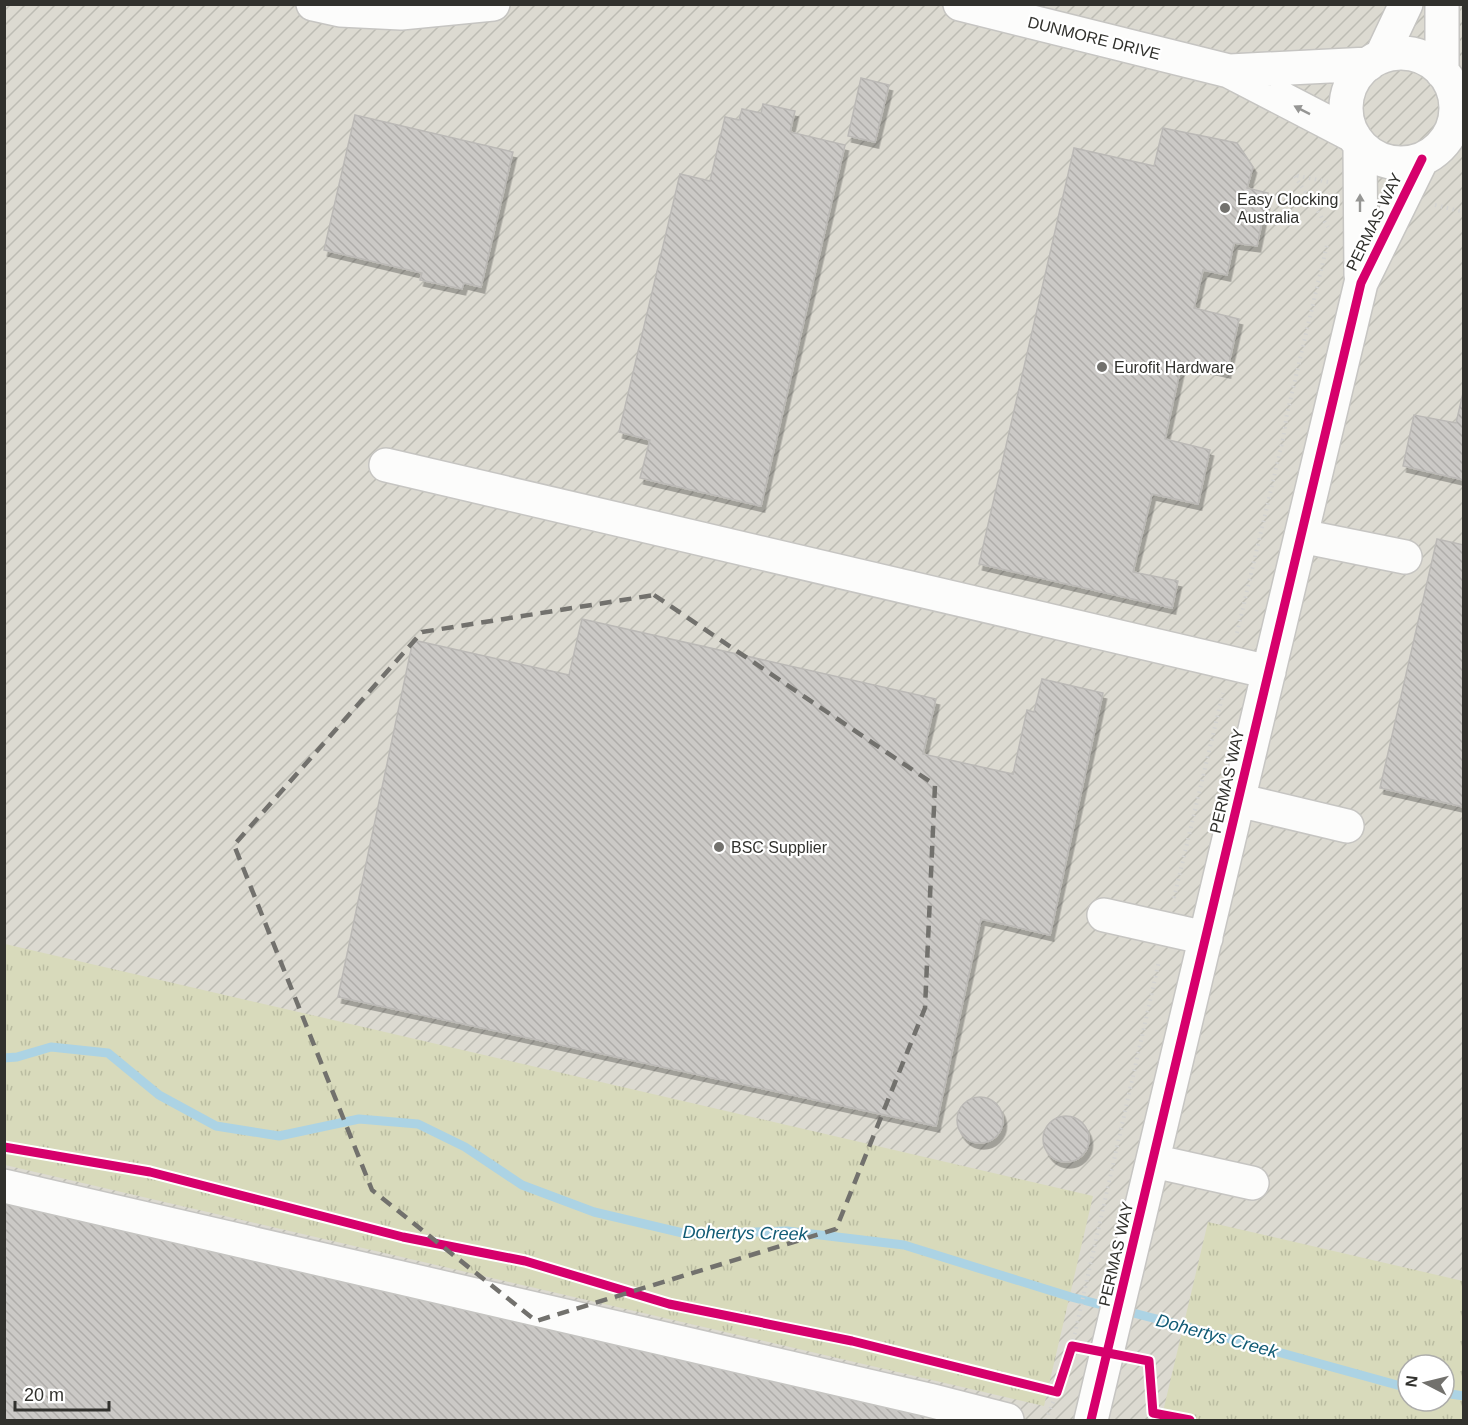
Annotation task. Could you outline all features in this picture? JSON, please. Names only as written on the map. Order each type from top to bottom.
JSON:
[{"type":"street","points":[[313,4],[340,10],[401,13],[493,4]]},
{"type":"street","name":"DUNMORE DRIVE","points":[[960,4],[1229,71],[1357,141]]},
{"type":"street","points":[[1406,4],[1375,60],[1355,79],[1347,97],[1347,117],[1357,141],[1375,157],[1403,163],[1439,154],[1456,114],[1442,4]]},
{"type":"street","points":[[1375,60],[1392,54],[1414,55],[1425,58],[1452,80]]},
{"type":"street","name":"DUNMORE DRIVE","points":[[1229,71],[1375,60]]},
{"type":"street","name":"PERMAS WAY","points":[[1091,1420],[1361,283],[1357,141]]},
{"type":"street","name":"PERMAS WAY","points":[[1361,283],[1439,154]]},
{"type":"street","points":[[386,465],[1269,672]]},
{"type":"street","points":[[1301,536],[1405,557]]},
{"type":"street","points":[[1238,800],[1347,826]]},
{"type":"street","points":[[1104,915],[1206,938]]},
{"type":"street","points":[[1153,1161],[1252,1183]]},
{"type":"street","points":[[4,1186],[1007,1420]]},
{"type":"path","points":[[1093,1252],[1071,1351],[1108,1353]]},
{"type":"path","points":[[1047,1390],[1059,1388]]},
{"type":"path","points":[[1046,1420],[1059,1388]]},
{"type":"path","points":[[1152,1403],[1153,1413],[1158,1417]]},
{"type":"highlighted area","points":[[654,595],[935,785],[925,1008],[836,1229],[536,1321],[372,1190],[234,845],[422,632]]},
{"type":"shaded area","points":[[5,5],[1463,5],[1463,1420],[5,1420]]},
{"type":"green space","points":[[5,944],[1093,1196],[1044,1406],[5,1165]]},
{"type":"green space","points":[[1208,1222],[1463,1281],[1463,1420],[1161,1420]]},
{"type":"building","points":[[861,78],[889,85],[875,142],[848,136]]},
{"type":"building","points":[[763,104],[795,111],[790,132],[845,145],[761,506],[640,478],[650,440],[619,432],[680,174],[710,181],[725,117],[739,120],[742,109],[761,113]]},
{"type":"building","points":[[355,115],[513,152],[481,287],[464,283],[462,289],[420,280],[422,273],[324,250]]},
{"type":"building","name":"Eurofit Hardware","points":[[1163,128],[1237,143],[1253,167],[1247,188],[1268,193],[1257,246],[1234,243],[1227,275],[1203,270],[1194,308],[1239,319],[1227,372],[1182,362],[1165,439],[1210,450],[1198,504],[1152,494],[1133,572],[1178,581],[1172,608],[979,564],[1074,148],[1154,166]]},
{"type":"building","points":[[1464,389],[1464,480],[1403,466],[1414,415],[1456,423]]},
{"type":"building","points":[[1437,539],[1464,545],[1464,807],[1380,788]]},
{"type":"building","name":"BSC Supplier","points":[[582,619],[936,699],[923,754],[1013,774],[1027,710],[1034,712],[1042,679],[1103,693],[1050,935],[981,919],[936,1126],[338,997],[413,640],[569,675]]},
{"type":"building","points":[[980,1097],[989,1098],[996,1104],[1002,1111],[1002,1129],[996,1136],[989,1142],[980,1143],[971,1142],[964,1136],[958,1129],[957,1120],[958,1111],[964,1104],[971,1098]]},
{"type":"building","points":[[1066,1116],[1075,1117],[1082,1123],[1088,1130],[1088,1148],[1082,1155],[1075,1161],[1066,1162],[1057,1161],[1050,1155],[1044,1148],[1043,1139],[1044,1130],[1050,1123],[1057,1117]]},
{"type":"building","points":[[4,1201],[924,1416],[923,1420],[4,1420]]},
{"type":"waterway","name":"Dohertys Creek","points":[[4,1058],[17,1057],[51,1047],[108,1053],[159,1095],[216,1126],[279,1136],[359,1119],[418,1124],[465,1147],[522,1185],[594,1212],[687,1234],[787,1231],[904,1245],[1071,1297],[1396,1385]]},
{"type":"waterway","name":"Dohertys Creek","points":[[1456,1395],[1464,1396]]},
{"type":"cycle path","points":[[1091,1420],[1361,283],[1422,159]]},
{"type":"cycle path","points":[[4,1147],[150,1172],[403,1237],[525,1261],[669,1304],[852,1341],[1057,1392],[1072,1346],[1149,1361],[1153,1413],[1190,1420]]},
{"type":"place","name":"Easy Clocking Australia","points":[[1225,208]]},
{"type":"place","name":"Eurofit Hardware","points":[[1102,367]]},
{"type":"place","name":"BSC Supplier","points":[[719,847]]}]
